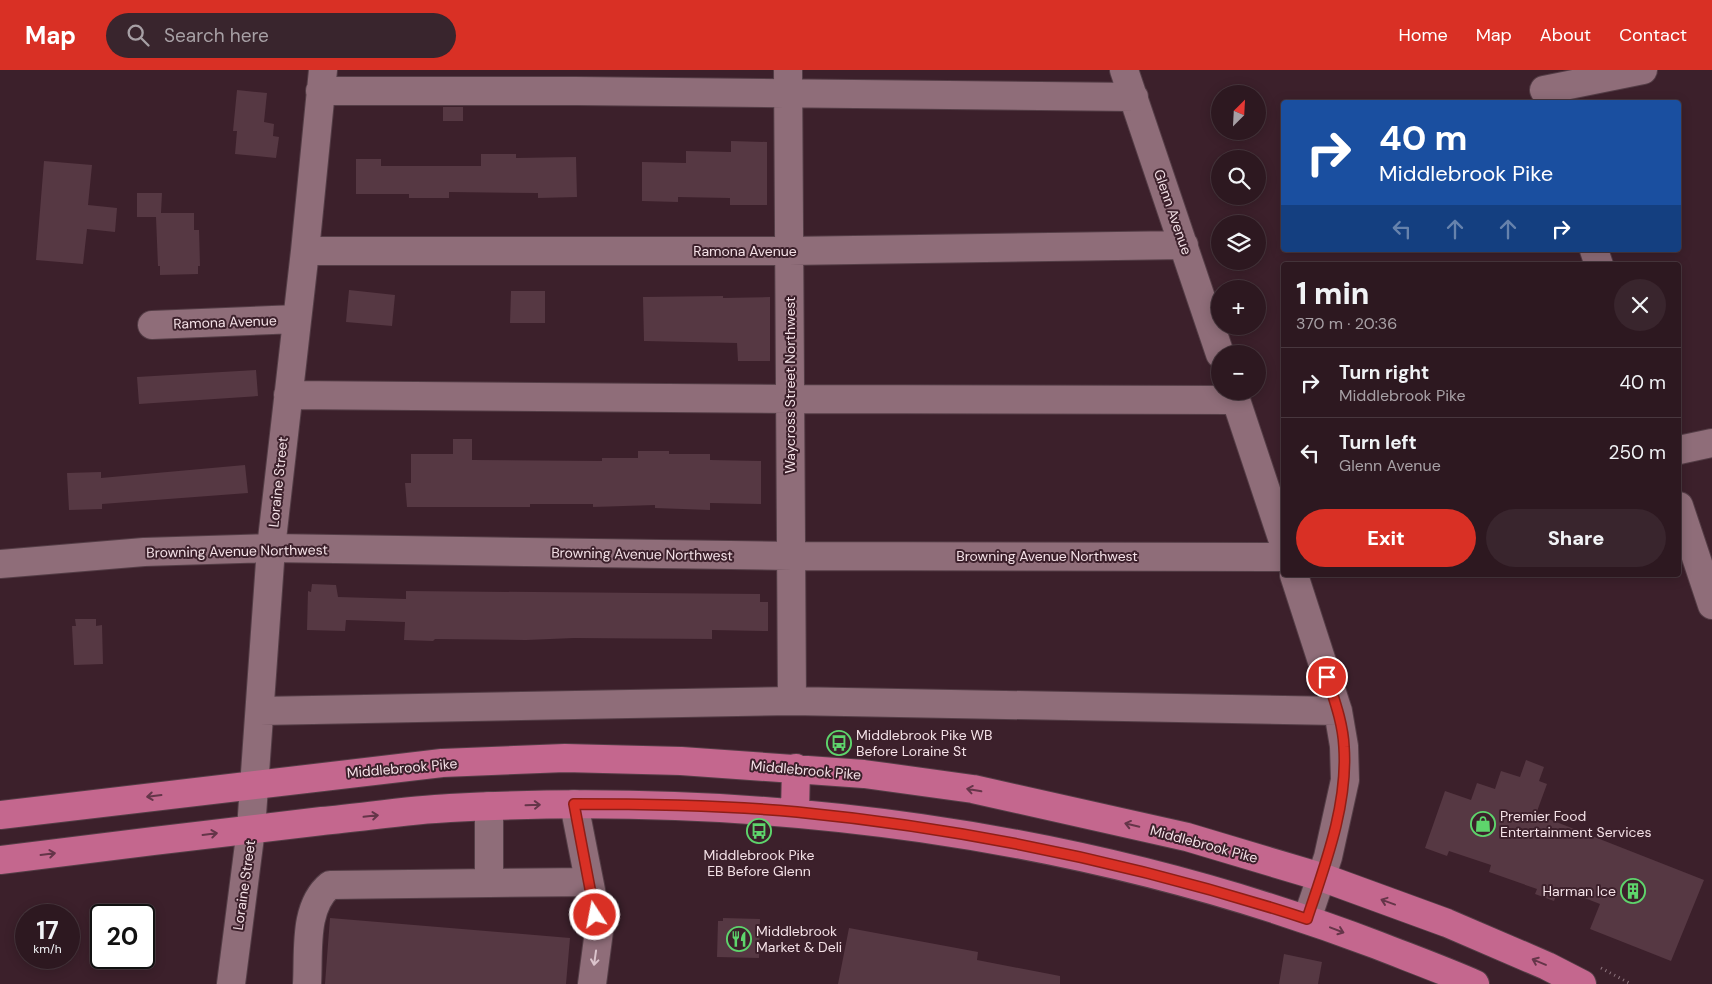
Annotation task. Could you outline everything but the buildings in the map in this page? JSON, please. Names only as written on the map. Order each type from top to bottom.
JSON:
[{"type":"main road","name":"Middlebrook Pike","points":[[0,815],[254,783],[442,763],[565,758],[681,761],[796,768],[973,789],[1187,838],[1321,877],[1447,923],[1547,966],[1582,984]]},
{"type":"main road","points":[[795,812],[796,768]]},
{"type":"main road","points":[[0,860],[251,829],[446,808],[574,804],[660,804],[795,812],[954,832],[1029,846],[1175,879],[1307,919],[1464,982]]},
{"type":"street","name":"Glenn Avenue","points":[[1124,70],[1217,345]]},
{"type":"street","points":[[1543,87],[1643,70]]},
{"type":"street","points":[[321,80],[788,82],[1134,98]]},
{"type":"street","name":"Loraine Street","points":[[230,984],[251,829],[271,548],[305,250],[321,80]]},
{"type":"street","name":"Waycross Street Northwest","points":[[788,82],[792,701]]},
{"type":"street","name":"Ramona Avenue","points":[[305,250],[789,252],[1184,245]]},
{"type":"street","name":"Ramona Avenue","points":[[152,325],[297,319]]},
{"type":"street","points":[[288,395],[791,399],[1211,395]]},
{"type":"street","points":[[1236,400],[1274,478],[1281,524]]},
{"type":"street","points":[[1681,450],[1712,443]]},
{"type":"street","points":[[1681,512],[1712,605]]},
{"type":"street","name":"Browning Avenue Northwest","points":[[0,564],[144,552],[271,548],[792,556],[1281,556]]},
{"type":"street","points":[[1295,577],[1338,710],[1344,746],[1344,780],[1328,858],[1307,919]]},
{"type":"street","points":[[260,711],[792,701],[1338,710]]},
{"type":"street","points":[[574,804],[599,931],[592,984]]},
{"type":"street","points":[[489,806],[489,883]]},
{"type":"street","points":[[307,984],[314,904],[320,893],[330,885],[589,882]]},
{"type":"place","name":"Middlebrook Pike WB Before Loraine St","points":[[839,743]]},
{"type":"place","name":"Premier Food Entertainment Services","points":[[1483,824]]},
{"type":"place","name":"Middlebrook Pike EB Before Glenn","points":[[759,831]]},
{"type":"place","name":"Harman Ice","points":[[1633,891]]},
{"type":"place","name":"Middlebrook Market & Deli","points":[[739,939]]},
{"type":"route","points":[[595,915],[574,804],[660,804],[795,812],[954,832],[1029,846],[1175,879],[1253,901],[1307,919],[1328,858],[1344,780],[1344,746],[1338,710],[1327,677]]}]
